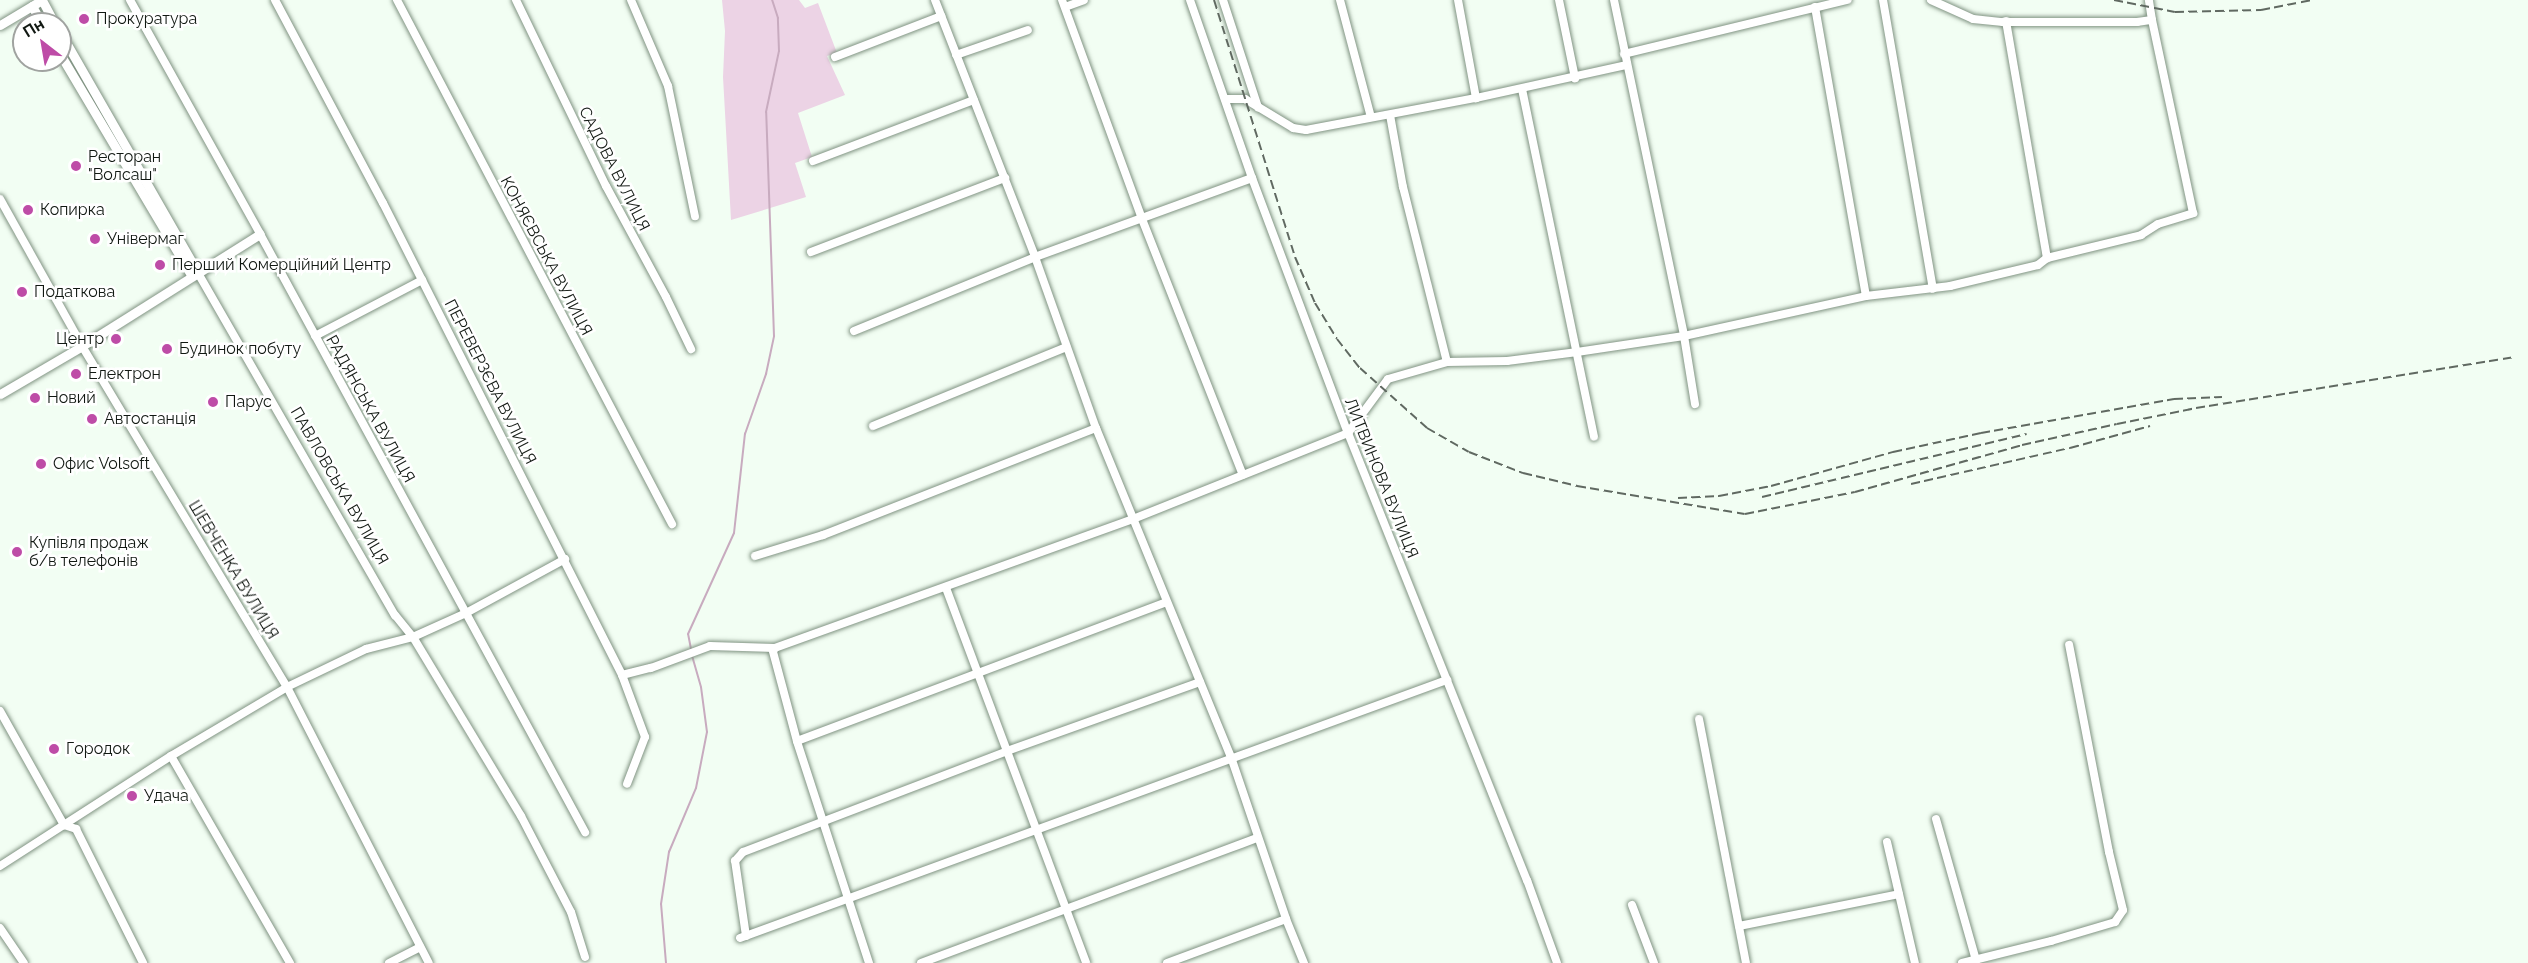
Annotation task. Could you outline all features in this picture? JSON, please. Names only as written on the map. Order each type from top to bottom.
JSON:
[{"type":"street","points":[[0,25],[30,3],[42,0]]},
{"type":"street","name":"РАДЯНСЬКА ВУЛИЦЯ","points":[[130,0],[585,832]]},
{"type":"street","name":"ПЕРЕВЕРЗЄВА ВУЛИЦЯ","points":[[275,0],[422,280],[622,675],[645,737],[627,784]]},
{"type":"street","name":"КОНЯЄВСЬКА ВУЛИЦЯ","points":[[397,0],[672,524]]},
{"type":"street","name":"САДОВА ВУЛИЦЯ","points":[[516,0],[606,186],[666,297],[691,349]]},
{"type":"street","points":[[631,0],[668,86],[695,216]]},
{"type":"street","points":[[935,0],[1035,257],[1096,428],[1231,757],[1257,838],[1304,963]]},
{"type":"street","points":[[1084,0],[1064,3],[1142,219],[1243,476]]},
{"type":"street","name":"ЛИТВИНОВА ВУЛИЦЯ","points":[[1190,0],[1227,99],[1252,178],[1348,434],[1527,880],[1557,963]]},
{"type":"street","points":[[1223,0],[1258,107]]},
{"type":"street","points":[[1340,0],[1371,117]]},
{"type":"street","points":[[1458,0],[1476,98]]},
{"type":"street","points":[[1559,0],[1575,78]]},
{"type":"street","points":[[1614,0],[1684,336],[1695,404]]},
{"type":"street","points":[[1624,54],[1848,0]]},
{"type":"street","points":[[1883,0],[1933,289]]},
{"type":"street","points":[[1930,0],[1973,19],[2137,22],[2152,20]]},
{"type":"street","points":[[622,675],[651,668],[710,646],[772,648],[946,588],[1133,519],[1348,434],[1388,379],[1447,362],[1507,361],[1684,336],[1866,296],[1933,289],[2038,265],[2047,258],[2141,235],[2158,224],[2193,213],[2149,0]]},
{"type":"street","points":[[1815,7],[1866,296]]},
{"type":"street","points":[[835,57],[941,16]]},
{"type":"street","points":[[2006,21],[2047,258]]},
{"type":"street","points":[[956,56],[1028,30]]},
{"type":"street","name":"ПАВЛОВСЬКА ВУЛИЦЯ","points":[[72,54],[195,274]]},
{"type":"street","points":[[1227,99],[1245,99],[1301,130],[1522,89],[1626,65]]},
{"type":"street","name":"ПАВЛОВСЬКА ВУЛИЦЯ","points":[[71,72],[195,274],[395,615],[412,638],[522,816],[571,912],[585,957]]},
{"type":"street","points":[[1522,89],[1594,437]]},
{"type":"street","points":[[813,161],[974,100]]},
{"type":"street","points":[[1390,115],[1403,187],[1447,362]]},
{"type":"street","points":[[812,252],[1005,178]]},
{"type":"street","points":[[854,331],[1035,257],[1252,178]]},
{"type":"street","name":"ШЕВЧЕНКА ВУЛИЦЯ","points":[[0,199],[82,346],[287,687],[429,963]]},
{"type":"street","points":[[0,394],[82,346],[260,234]]},
{"type":"street","points":[[315,336],[422,280]]},
{"type":"street","points":[[873,426],[1067,347]]},
{"type":"street","points":[[754,556],[823,535],[1096,428]]},
{"type":"street","points":[[0,866],[171,756],[287,687],[366,649],[412,638],[466,613],[565,559]]},
{"type":"street","points":[[946,588],[976,674],[1086,963]]},
{"type":"street","points":[[797,741],[1167,602]]},
{"type":"street","points":[[1962,963],[2115,922],[2123,910],[2109,852],[2069,645]]},
{"type":"street","points":[[772,648],[797,741],[869,963]]},
{"type":"street","points":[[1200,682],[1006,751],[742,852],[735,861],[743,937],[1447,680]]},
{"type":"street","points":[[0,711],[64,825],[76,829],[143,963]]},
{"type":"street","points":[[1699,719],[1746,963]]},
{"type":"street","points":[[171,756],[290,963]]},
{"type":"street","points":[[1936,819],[1976,960]]},
{"type":"street","points":[[921,963],[1257,838]]},
{"type":"street","points":[[1887,842],[1915,963]]},
{"type":"street","points":[[1739,926],[1899,894]]},
{"type":"street","points":[[1632,904],[1654,963]]},
{"type":"street","points":[[1167,963],[1286,919]]},
{"type":"street","points":[[0,928],[24,963]]},
{"type":"street","points":[[389,963],[420,947]]},
{"type":"shaded area","points":[[722,0],[799,0],[805,8],[818,3],[837,53],[827,56],[845,95],[798,113],[812,157],[795,163],[806,197],[731,220],[723,77],[725,31]]},
{"type":"waterway","points":[[691,649],[688,634],[734,533],[745,434],[766,374],[774,336],[766,112],[779,51],[778,18],[772,0]]},
{"type":"waterway","points":[[666,963],[661,904],[669,852],[696,788],[707,732],[701,687],[692,655]]},
{"type":"railway","points":[[1214,0],[1295,257],[1315,303],[1337,339],[1360,368],[1427,428],[1469,452],[1523,473],[1577,486],[1745,514],[1855,492],[2022,445],[2117,424],[2196,408],[2515,357]]},
{"type":"railway","points":[[2114,0],[2175,12],[2261,10],[2312,0]]},
{"type":"railway","points":[[1678,498],[1719,496],[1771,486],[1893,452],[1981,433],[2174,399],[2222,397]]},
{"type":"railway","points":[[1911,484],[2070,448],[2150,426]]},
{"type":"railway","points":[[1762,497],[2027,434]]},
{"type":"place","name":"Прокуратура","points":[[84,19]]},
{"type":"place","name":"Ресторан \"Волсаш\"","points":[[76,166]]},
{"type":"place","name":"Копирка","points":[[28,210]]},
{"type":"place","name":"Універмаг","points":[[95,239]]},
{"type":"place","name":"Перший Комерційний Центр","points":[[160,265]]},
{"type":"place","name":"Податкова","points":[[22,292]]},
{"type":"place","name":"Центр","points":[[116,339]]},
{"type":"place","name":"Будинок побуту","points":[[167,349]]},
{"type":"place","name":"Електрон","points":[[76,374]]},
{"type":"place","name":"Новий","points":[[35,398]]},
{"type":"place","name":"Парус","points":[[213,402]]},
{"type":"place","name":"Автостанція","points":[[92,419]]},
{"type":"place","name":"Офис Volsoft","points":[[41,464]]},
{"type":"place","name":"Купівля продаж б/в телефонів","points":[[17,552]]},
{"type":"place","name":"Городок","points":[[54,749]]},
{"type":"place","name":"Удача","points":[[132,796]]}]
